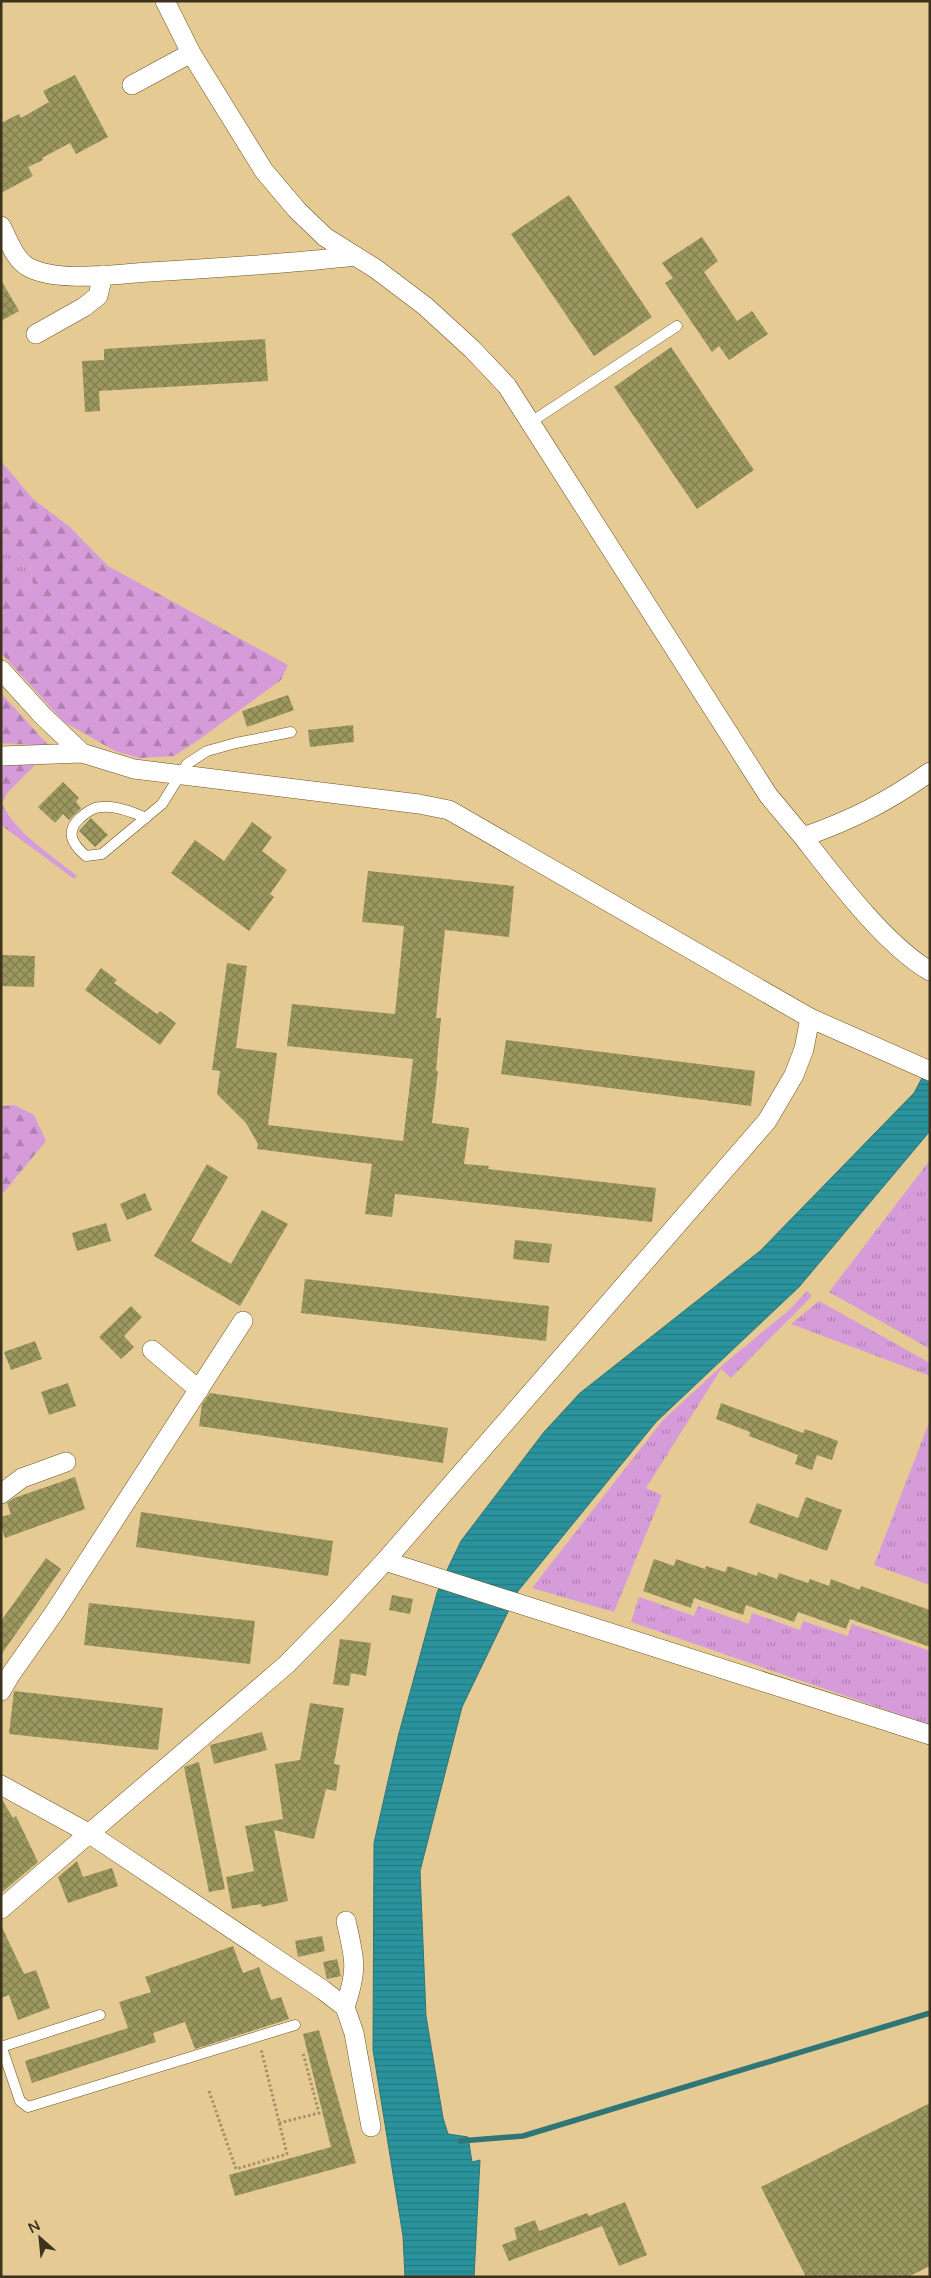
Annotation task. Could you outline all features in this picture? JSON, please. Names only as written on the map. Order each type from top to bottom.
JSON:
[{"type":"street","points":[[165,1],[191,53],[264,171],[297,210],[325,237],[426,306],[472,349],[507,386],[768,795],[837,880],[880,928],[930,971]]},
{"type":"street","points":[[132,85],[191,53]]},
{"type":"street","points":[[1,226],[14,252],[25,266],[30,269],[70,277],[278,265],[355,256]]},
{"type":"street","points":[[36,334],[84,307],[98,296],[103,275]]},
{"type":"street","points":[[1,670],[43,716],[82,753]]},
{"type":"street","points":[[1,756],[82,753],[134,770],[419,804],[449,810],[810,1018],[924,1069]]},
{"type":"street","points":[[803,837],[847,821],[899,794],[930,772]]},
{"type":"street","points":[[1,1909],[286,1665],[386,1561],[767,1121],[794,1075],[804,1049],[810,1018]]},
{"type":"street","points":[[1,1691],[243,1320]]},
{"type":"street","points":[[152,1350],[199,1390]]},
{"type":"street","points":[[1,1494],[22,1478],[66,1462]]},
{"type":"street","points":[[386,1561],[930,1735]]},
{"type":"street","points":[[1,1785],[90,1834],[323,1990],[345,2007],[354,2033],[372,2127]]},
{"type":"street","points":[[345,2007],[354,1982],[355,1959],[346,1921]]},
{"type":"lane","points":[[531,422],[677,326]]},
{"type":"lane","points":[[146,818],[128,810],[100,806],[84,814],[73,825],[71,832],[76,848],[86,856],[102,854],[146,818],[162,804],[187,764],[207,751],[236,742],[291,732]]},
{"type":"lane","points":[[100,2016],[1,2046],[20,2101],[28,2107],[295,2025]]},
{"type":"path","points":[[209,2091],[236,2169],[287,2154],[258,2036]]},
{"type":"path","points":[[279,2123],[319,2113],[303,2054]]},
{"type":"green space","points":[[1,461],[33,499],[70,527],[108,566],[288,665],[281,680],[174,756],[139,758],[115,751],[64,722],[1,653],[1,616],[4,613],[1,609],[1,559],[24,588],[33,584],[30,564],[1,532]]},
{"type":"green space","points":[[1,532],[30,564],[33,585],[24,588],[1,559]]},
{"type":"green space","points":[[1,693],[49,746],[1,743]]},
{"type":"green space","points":[[1,764],[35,765],[8,792],[2,803],[15,824],[35,843],[77,876],[74,879],[1,825]]},
{"type":"green space","points":[[15,1105],[34,1115],[46,1141],[4,1192],[1,1191],[1,1106]]},
{"type":"green space","points":[[930,1160],[930,1349],[829,1292]]},
{"type":"green space","points":[[807,1291],[812,1296],[731,1378],[721,1369],[646,1488],[662,1495],[614,1612],[532,1588],[663,1420],[725,1363],[788,1311]]},
{"type":"green space","points":[[819,1301],[930,1363],[930,1376],[791,1324]]},
{"type":"green space","points":[[930,1420],[930,1585],[874,1565]]},
{"type":"green space","points":[[639,1597],[694,1616],[698,1606],[749,1624],[752,1613],[800,1630],[803,1621],[848,1636],[852,1624],[930,1651],[930,1725],[631,1622]]},
{"type":"water","points":[[930,1063],[930,1131],[799,1287],[656,1422],[518,1591],[462,1707],[420,1871],[426,2016],[443,2118],[448,2134],[468,2137],[472,2162],[480,2160],[474,2277],[405,2277],[403,2236],[373,2050],[374,1843],[398,1737],[437,1593],[461,1541],[544,1432],[580,1393],[760,1251],[914,1093]]},
{"type":"building","points":[[75,75],[108,137],[76,154],[70,143],[28,167],[33,176],[1,193],[1,123],[19,114],[21,118],[49,102],[43,91]]},
{"type":"building","points":[[569,195],[652,317],[594,356],[511,234]]},
{"type":"building","points":[[702,237],[718,261],[704,272],[737,321],[752,311],[768,334],[729,360],[719,346],[712,352],[665,283],[673,278],[662,263]]},
{"type":"building","points":[[1,280],[19,311],[1,321]]},
{"type":"building","points":[[265,339],[268,381],[99,391],[100,411],[85,412],[82,361],[104,360],[104,349]]},
{"type":"building","points":[[671,347],[754,470],[697,509],[614,387]]},
{"type":"building","points":[[288,695],[294,710],[247,727],[242,711]]},
{"type":"building","points":[[353,725],[354,742],[310,747],[308,730]]},
{"type":"building","points":[[63,782],[79,798],[76,802],[81,808],[69,820],[63,814],[55,823],[38,807]]},
{"type":"building","points":[[91,818],[108,835],[95,847],[79,831]]},
{"type":"building","points":[[252,822],[272,837],[262,851],[287,870],[270,894],[274,897],[249,931],[171,873],[195,840],[224,861]]},
{"type":"building","points":[[368,871],[514,886],[509,937],[445,930],[436,1018],[441,1018],[436,1071],[438,1071],[432,1123],[469,1128],[464,1164],[489,1166],[488,1169],[656,1188],[652,1222],[395,1194],[392,1217],[365,1214],[372,1164],[257,1149],[258,1144],[246,1123],[217,1094],[220,1071],[212,1070],[227,963],[247,966],[236,1048],[277,1053],[268,1125],[403,1141],[413,1059],[287,1046],[292,1004],[395,1014],[404,926],[362,922]]},
{"type":"building","points":[[1,955],[35,956],[34,987],[1,986]]},
{"type":"building","points":[[101,968],[117,980],[114,983],[157,1014],[160,1011],[176,1023],[160,1045],[85,990]]},
{"type":"building","points":[[506,1040],[755,1071],[751,1106],[501,1074]]},
{"type":"building","points":[[207,1164],[228,1177],[191,1241],[231,1264],[262,1210],[288,1224],[240,1306],[154,1256]]},
{"type":"building","points":[[145,1193],[152,1210],[127,1220],[120,1204]]},
{"type":"building","points":[[106,1223],[111,1241],[77,1251],[72,1233]]},
{"type":"building","points":[[515,1240],[552,1244],[549,1263],[513,1259]]},
{"type":"building","points":[[305,1279],[549,1306],[546,1341],[301,1313]]},
{"type":"building","points":[[131,1306],[142,1317],[124,1336],[134,1347],[121,1359],[99,1337]]},
{"type":"building","points":[[35,1341],[42,1359],[11,1370],[4,1352]]},
{"type":"building","points":[[68,1383],[76,1406],[49,1415],[41,1392]]},
{"type":"building","points":[[210,1393],[448,1428],[443,1463],[199,1426],[202,1404]]},
{"type":"building","points":[[721,1403],[803,1433],[805,1429],[838,1441],[832,1460],[817,1455],[812,1470],[795,1464],[798,1455],[749,1436],[750,1432],[716,1419]]},
{"type":"building","points":[[75,1477],[85,1509],[5,1538],[1,1526],[1,1517],[11,1514],[7,1503],[14,1498]]},
{"type":"building","points":[[806,1497],[842,1510],[827,1551],[749,1523],[757,1503],[798,1518]]},
{"type":"building","points":[[141,1512],[333,1541],[328,1576],[136,1547]]},
{"type":"building","points":[[46,1558],[61,1569],[1,1655],[1,1621]]},
{"type":"building","points":[[654,1559],[674,1566],[676,1559],[705,1569],[706,1566],[725,1572],[728,1566],[757,1576],[758,1572],[777,1579],[779,1573],[808,1583],[810,1579],[829,1586],[831,1579],[860,1590],[861,1586],[930,1610],[930,1647],[850,1619],[846,1629],[798,1612],[794,1622],[746,1605],[743,1615],[694,1598],[691,1608],[643,1591]]},
{"type":"building","points":[[392,1595],[413,1599],[410,1614],[389,1610]]},
{"type":"building","points":[[89,1603],[255,1621],[250,1664],[84,1645]]},
{"type":"building","points":[[340,1639],[371,1643],[366,1676],[351,1673],[349,1686],[333,1684]]},
{"type":"building","points":[[14,1691],[163,1708],[158,1750],[9,1734]]},
{"type":"building","points":[[310,1703],[344,1708],[334,1764],[340,1765],[336,1791],[326,1789],[314,1839],[274,1830],[288,1901],[262,1907],[261,1904],[232,1909],[226,1877],[254,1871],[245,1826],[283,1819],[275,1764],[300,1760]]},
{"type":"building","points":[[262,1732],[267,1750],[214,1764],[210,1745]]},
{"type":"building","points":[[199,1762],[225,1889],[209,1892],[184,1767]]},
{"type":"building","points":[[1,1798],[13,1818],[16,1816],[38,1862],[1,1893]]},
{"type":"building","points":[[77,1861],[83,1877],[112,1868],[118,1886],[68,1903],[58,1877]]},
{"type":"building","points":[[1,1925],[24,1974],[36,1970],[50,2008],[18,2020],[9,1995],[1,1998]]},
{"type":"building","points":[[322,1936],[325,1951],[298,1957],[295,1941]]},
{"type":"building","points":[[233,1946],[243,1973],[259,1967],[271,2000],[281,1997],[289,2019],[195,2049],[185,2022],[153,2033],[156,2042],[32,2083],[25,2061],[128,2028],[119,2002],[151,1992],[145,1977]]},
{"type":"building","points":[[337,1959],[341,1976],[327,1979],[323,1962]]},
{"type":"building","points":[[319,2030],[356,2163],[235,2196],[229,2175],[331,2147],[303,2034]]},
{"type":"building","points":[[930,2103],[930,2266],[908,2277],[806,2277],[761,2187]]},
{"type":"building","points":[[625,2202],[647,2255],[619,2266],[602,2226],[509,2261],[502,2245],[517,2239],[514,2228],[535,2220],[539,2231],[587,2213],[589,2216]]},
{"type":"waterway","points":[[460,2141],[523,2136],[930,2013]]}]
